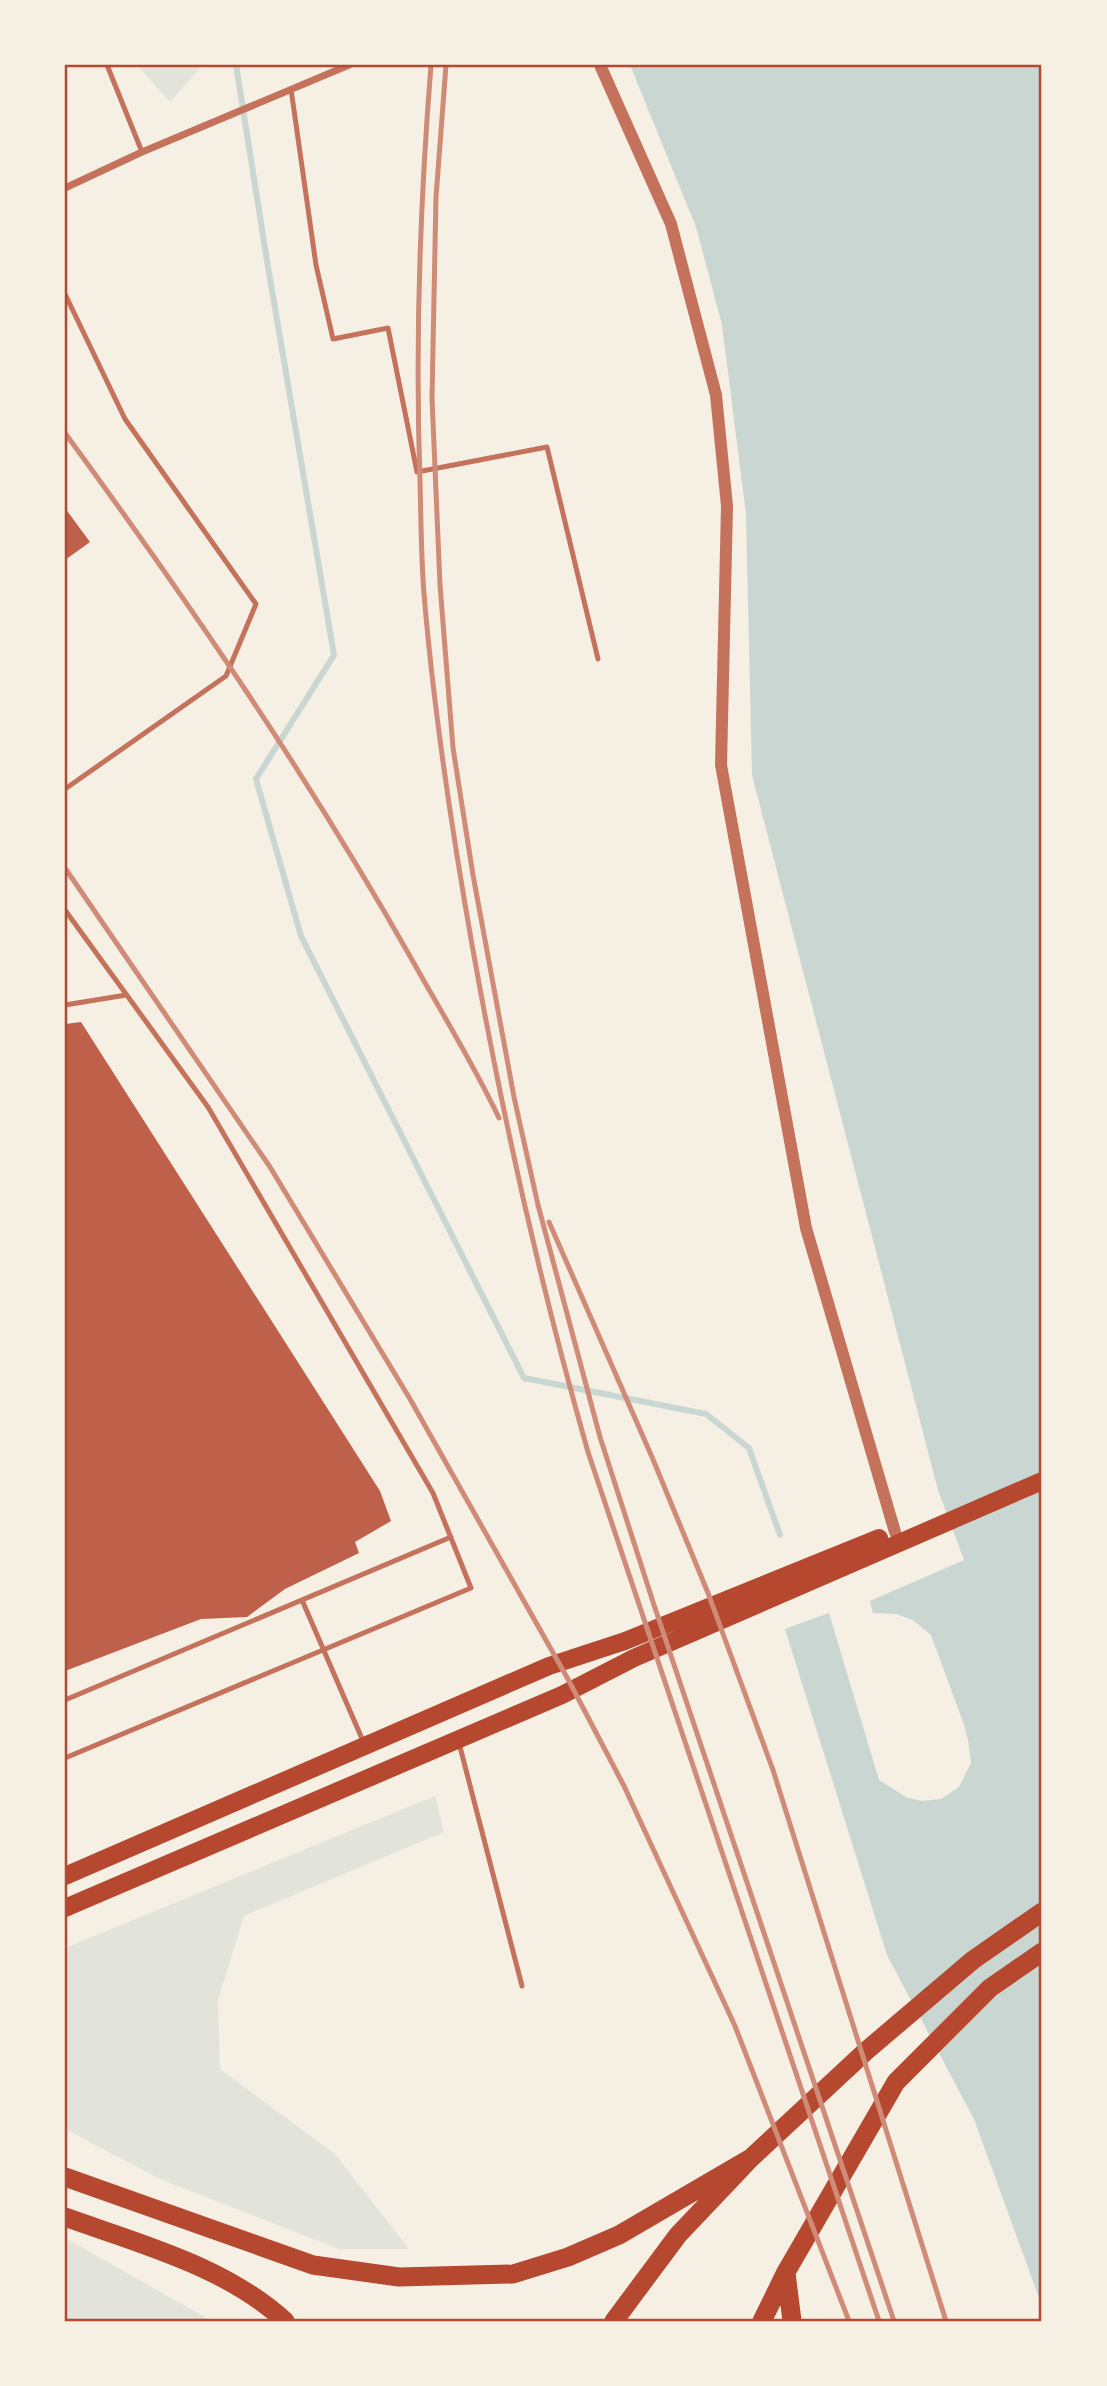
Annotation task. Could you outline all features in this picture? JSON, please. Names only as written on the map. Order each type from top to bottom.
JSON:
[{"type":"highway","points":[[65,1908],[562,1695],[634,1658],[1042,1469]]},
{"type":"highway","points":[[65,1876],[549,1666],[625,1641],[895,1532],[929,1523],[1042,1481]]},
{"type":"highway","points":[[614,2321],[678,2235],[751,2158],[866,2051],[973,1960],[1042,1912]]},
{"type":"highway","points":[[762,2321],[786,2272],[896,2082],[990,1988],[1042,1952]]},
{"type":"highway","points":[[65,2178],[313,2265],[399,2277],[513,2274],[568,2257],[619,2235],[751,2158]]},
{"type":"highway","points":[[65,2217],[205,2268],[278,2315],[296,2321]]},
{"type":"highway","points":[[786,2272],[792,2321]]},
{"type":"street","points":[[65,188],[204,125],[349,65]]},
{"type":"street","points":[[600,65],[671,224],[716,395],[727,506],[721,765],[806,1228],[895,1532]]},
{"type":"lane","points":[[107,65],[142,152]]},
{"type":"lane","points":[[291,89],[316,265],[333,339],[388,328],[417,472],[547,447],[598,659]]},
{"type":"lane","points":[[65,294],[125,419],[256,604],[226,676],[65,789]]},
{"type":"lane","points":[[65,910],[208,1107],[433,1493],[471,1588],[65,1758]]},
{"type":"lane","points":[[65,1005],[126,995]]},
{"type":"lane","points":[[65,1700],[450,1537]]},
{"type":"lane","points":[[302,1600],[365,1746]]},
{"type":"lane","points":[[458,1740],[522,1986]]},
{"type":"shaded area","points":[[137,65],[201,65],[201,67],[170,102]]},
{"type":"shaded area","points":[[630,65],[1042,65],[1042,2306],[974,2119],[887,1955],[785,1629],[829,1613],[879,1780],[906,1797],[922,1801],[941,1799],[959,1787],[971,1763],[968,1740],[931,1635],[913,1620],[896,1614],[873,1613],[870,1601],[964,1560],[938,1490],[752,775],[746,514],[722,325],[696,227]]},
{"type":"shaded area","points":[[435,1796],[444,1832],[244,1916],[218,2000],[220,2069],[335,2154],[409,2249],[339,2249],[160,2179],[65,2129],[65,1948]]},
{"type":"shaded area","points":[[65,2238],[212,2321],[65,2321]]},
{"type":"building","points":[[65,508],[90,542],[65,560]]},
{"type":"building","points":[[81,1022],[380,1491],[391,1521],[355,1542],[359,1553],[285,1589],[247,1617],[201,1619],[65,1671],[65,1024]]},
{"type":"waterway","points":[[236,65],[334,655],[256,779],[301,936],[524,1378],[706,1414],[749,1448],[780,1535]]},
{"type":"railway","points":[[431,65],[421,221],[418,325],[423,580],[438,728],[451,817],[497,1077],[539,1265],[588,1452],[879,2321]]},
{"type":"railway","points":[[446,65],[436,197],[432,398],[440,585],[453,748],[473,875],[514,1097],[538,1205],[600,1437],[894,2321]]},
{"type":"railway","points":[[65,433],[203,628],[291,760],[375,896],[469,1059],[499,1118]]},
{"type":"railway","points":[[65,868],[270,1167],[410,1399],[569,1681],[624,1786],[735,2026],[849,2321]]},
{"type":"railway","points":[[549,1222],[652,1457],[708,1593],[773,1770],[946,2321]]}]
